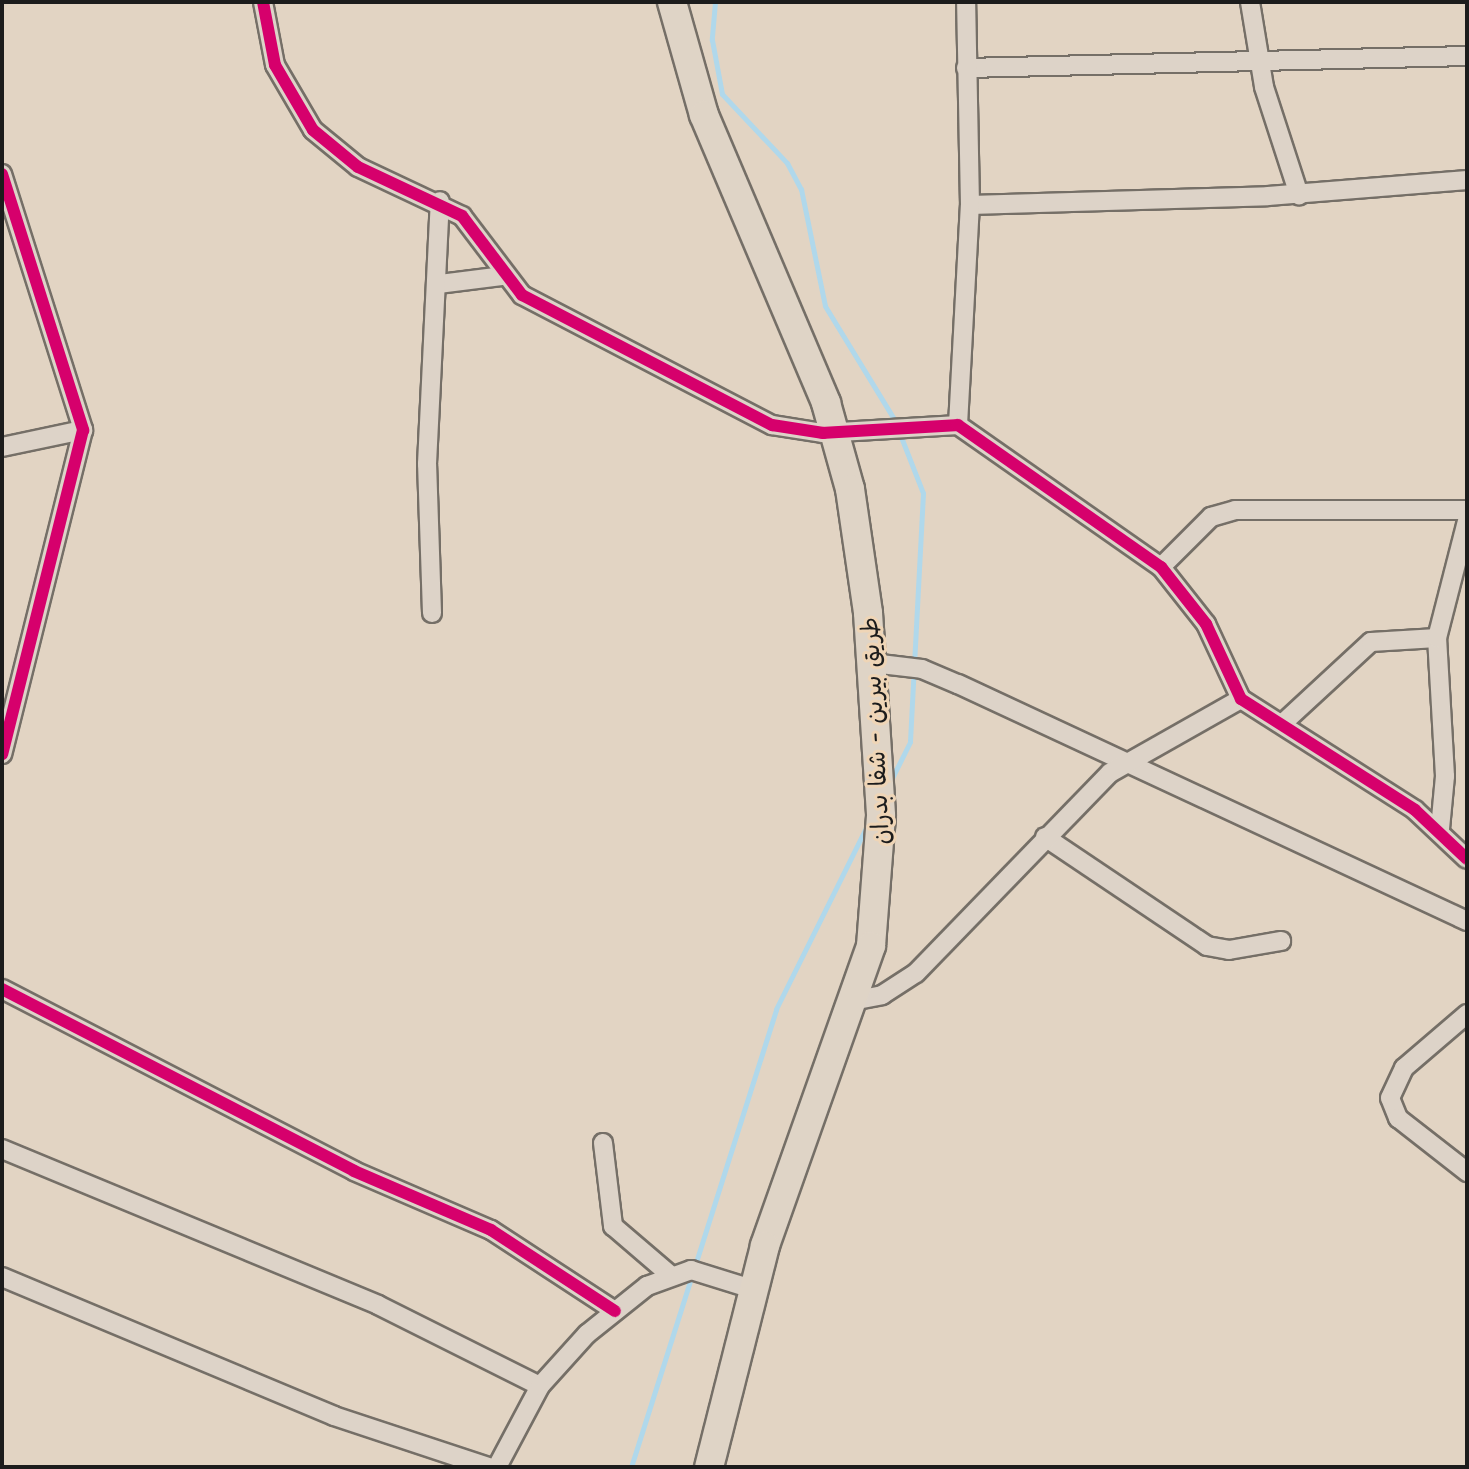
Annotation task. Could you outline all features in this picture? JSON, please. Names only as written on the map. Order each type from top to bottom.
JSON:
[{"type":"main road","name":"طريق بيرين - شفا بدران","points":[[672,2],[721,159],[835,432],[858,530],[872,663],[882,865],[871,946],[752,1289],[709,1467]]},
{"type":"street","points":[[263,2],[275,65],[313,130],[358,167],[440,201],[475,228],[502,276],[555,315],[772,425],[835,432],[958,425],[1161,567],[1206,624],[1241,699],[1440,829],[1467,859]]},
{"type":"street","points":[[958,425],[970,205],[966,2]]},
{"type":"street","points":[[1250,2],[1258,60],[1299,195]]},
{"type":"street","points":[[966,68],[1467,56]]},
{"type":"street","points":[[2,174],[83,430],[2,754]]},
{"type":"street","points":[[970,205],[1299,195],[1467,180]]},
{"type":"street","points":[[432,613],[427,464],[439,284],[440,201]]},
{"type":"street","points":[[439,284],[502,276]]},
{"type":"street","points":[[2,447],[83,430]]},
{"type":"street","points":[[1161,567],[1211,517],[1235,510],[1467,510]]},
{"type":"street","points":[[1440,829],[1445,776],[1437,638],[1467,521]]},
{"type":"street","points":[[1282,724],[1371,642],[1437,638]]},
{"type":"street","points":[[872,663],[922,669],[1467,921]]},
{"type":"street","points":[[852,1001],[882,995],[916,973],[1045,837],[1123,764],[1241,699]]},
{"type":"street","points":[[1045,837],[1207,946],[1229,950],[1281,941]]},
{"type":"street","points":[[2,989],[354,1171],[491,1230],[615,1311]]},
{"type":"street","points":[[1467,1014],[1404,1068],[1390,1098],[1398,1118],[1467,1172]]},
{"type":"street","points":[[603,1143],[613,1226],[669,1274]]},
{"type":"street","points":[[2,1149],[378,1305],[540,1386]]},
{"type":"street","points":[[497,1467],[540,1386],[615,1311],[669,1274],[691,1270],[752,1289]]},
{"type":"street","points":[[2,1277],[334,1416],[488,1467]]},
{"type":"waterway","points":[[715,2],[712,40],[722,94],[787,163],[801,189],[825,306],[894,419],[923,493],[910,742],[891,780]]},
{"type":"waterway","points":[[631,1467],[776,1009],[868,824]]},
{"type":"cycle path","points":[[263,2],[275,65],[313,130],[358,167],[462,216],[522,295],[772,425],[823,433],[958,425],[1161,567],[1206,624],[1241,699],[1415,810],[1467,859]]},
{"type":"cycle path","points":[[2,174],[83,430],[2,754]]},
{"type":"cycle path","points":[[2,989],[354,1171],[491,1230],[615,1311]]}]
